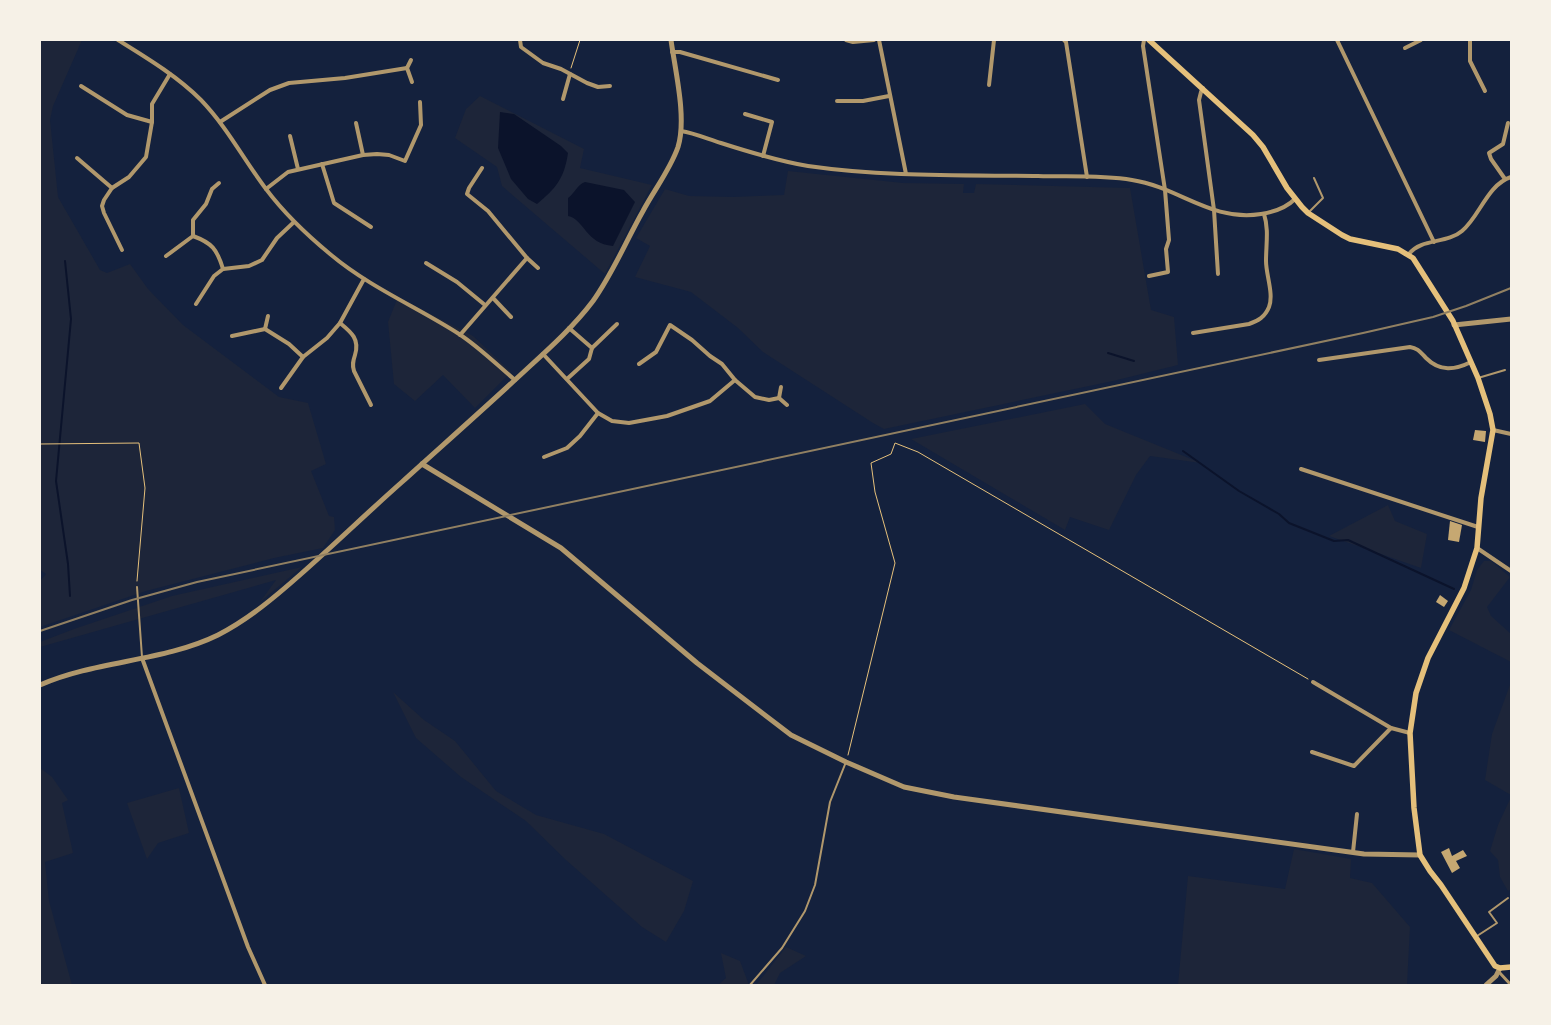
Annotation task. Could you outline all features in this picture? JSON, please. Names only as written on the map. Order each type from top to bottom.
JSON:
[{"type":"main road","points":[[1148,40],[1254,135],[1296,199],[1308,213],[1334,231],[1350,239],[1398,249],[1408,254],[1420,268],[1454,323],[1478,378],[1490,414],[1493,430],[1481,498],[1477,548],[1464,588],[1428,658],[1416,694],[1410,733],[1414,808],[1420,855],[1427,867],[1492,961],[1500,970],[1511,967]]},
{"type":"street","points":[[119,40],[170,74],[201,100],[220,122],[266,190],[294,222],[330,255],[364,279],[474,344],[515,380]]},
{"type":"street","points":[[520,40],[521,47],[543,63],[561,69],[598,87],[610,86]]},
{"type":"street","points":[[40,685],[93,668],[170,652],[217,635],[256,612],[337,542],[515,380],[569,328],[593,302],[612,271],[641,213],[672,160],[681,132],[671,40]]},
{"type":"street","points":[[846,40],[852,42],[874,40]]},
{"type":"street","points":[[879,40],[906,174]]},
{"type":"street","points":[[989,85],[994,40]]},
{"type":"street","points":[[1064,40],[1066,42],[1087,177]]},
{"type":"street","points":[[1144,40],[1143,46],[1165,190],[1169,240],[1166,249],[1168,272],[1149,276]]},
{"type":"street","points":[[1337,40],[1434,242]]},
{"type":"street","points":[[1405,48],[1421,40]]},
{"type":"street","points":[[1470,40],[1470,61],[1485,91]]},
{"type":"street","points":[[672,52],[680,52],[778,80]]},
{"type":"street","points":[[411,60],[407,68],[412,82]]},
{"type":"street","points":[[220,122],[270,90],[288,84],[345,78],[407,68]]},
{"type":"street","points":[[122,250],[102,206],[112,188],[129,177],[146,157],[152,122],[152,104],[170,74]]},
{"type":"street","points":[[563,99],[570,74]]},
{"type":"street","points":[[81,86],[128,115],[152,122]]},
{"type":"street","points":[[1203,88],[1200,100],[1214,210],[1218,274]]},
{"type":"street","points":[[837,101],[863,101],[889,96]]},
{"type":"street","points":[[266,190],[288,172],[363,155],[388,155],[405,161],[422,125],[420,102]]},
{"type":"street","points":[[745,114],[772,122],[764,156]]},
{"type":"street","points":[[1505,179],[1489,153],[1503,144],[1508,122]]},
{"type":"street","points":[[356,123],[363,155]]},
{"type":"street","points":[[681,132],[805,166],[852,172],[1087,177],[1134,180],[1165,190],[1214,210],[1236,216],[1264,214],[1284,207],[1296,199]]},
{"type":"street","points":[[290,136],[298,169]]},
{"type":"street","points":[[77,158],[112,188]]},
{"type":"street","points":[[322,164],[334,203],[371,227]]},
{"type":"street","points":[[482,168],[467,194],[488,211],[527,258],[538,268]]},
{"type":"street","points":[[1408,254],[1415,248],[1448,239],[1462,232],[1497,186],[1505,179],[1511,177]]},
{"type":"street","points":[[193,236],[193,220],[206,204],[212,189],[219,183]]},
{"type":"street","points":[[1192,333],[1249,324],[1261,319],[1267,312],[1270,300],[1266,261],[1267,226],[1264,214]]},
{"type":"street","points":[[196,304],[214,276],[223,269],[249,266],[262,260],[277,238],[294,222]]},
{"type":"street","points":[[166,256],[193,236]]},
{"type":"street","points":[[193,236],[207,241],[211,245],[220,258],[223,269]]},
{"type":"street","points":[[460,335],[527,258]]},
{"type":"street","points":[[426,263],[457,282],[485,305]]},
{"type":"street","points":[[281,388],[304,357],[327,338],[340,323],[364,279]]},
{"type":"street","points":[[493,298],[511,316]]},
{"type":"street","points":[[264,330],[268,316]]},
{"type":"street","points":[[1454,323],[1511,319]]},
{"type":"street","points":[[340,323],[352,332],[356,339],[356,352],[352,365],[371,405]]},
{"type":"street","points":[[567,379],[589,359],[592,348],[617,324]]},
{"type":"street","points":[[639,364],[656,352],[670,325],[722,364],[735,380],[755,397],[769,400],[779,398]]},
{"type":"street","points":[[569,328],[592,348]]},
{"type":"street","points":[[232,336],[264,330],[289,344],[304,357]]},
{"type":"street","points":[[1319,360],[1410,347],[1418,350],[1431,363],[1446,369],[1471,362]]},
{"type":"street","points":[[543,354],[598,413],[612,421],[629,423],[667,416],[710,401],[735,380]]},
{"type":"street","points":[[779,398],[781,387]]},
{"type":"street","points":[[779,398],[787,405]]},
{"type":"street","points":[[544,457],[567,448],[580,436],[598,413]]},
{"type":"street","points":[[1493,430],[1511,434]]},
{"type":"street","points":[[422,464],[561,548],[697,663],[790,735],[904,787],[954,797],[1353,852],[1398,856],[1420,855]]},
{"type":"street","points":[[1302,469],[1478,528]]},
{"type":"street","points":[[1477,548],[1511,571]]},
{"type":"street","points":[[142,658],[248,947],[265,985]]},
{"type":"street","points":[[1313,682],[1391,728],[1410,733]]},
{"type":"street","points":[[1312,752],[1354,766],[1391,728]]},
{"type":"street","points":[[1353,852],[1357,814]]},
{"type":"street","points":[[1486,985],[1500,970],[1511,985]]},
{"type":"lane","points":[[1308,213],[1323,198],[1314,178]]},
{"type":"lane","points":[[1478,378],[1505,370]]},
{"type":"lane","points":[[137,587],[142,658]]},
{"type":"lane","points":[[750,985],[782,948],[805,911],[815,885],[830,802],[846,762]]},
{"type":"lane","points":[[1476,937],[1497,923],[1489,912],[1508,898]]},
{"type":"path","points":[[570,74],[580,40]]},
{"type":"path","points":[[40,444],[139,443],[145,488],[137,587]]},
{"type":"path","points":[[846,762],[895,563],[875,492],[871,463],[890,454],[895,443],[918,452],[1313,682]]},
{"type":"shaded area","points":[[40,40],[82,40],[53,106],[50,120],[58,197],[100,270],[107,273],[130,264],[148,289],[183,325],[279,397],[308,403],[326,464],[311,471],[329,516],[334,517],[335,530],[323,548],[274,558],[146,591],[40,627],[40,581],[46,574],[40,570]]},
{"type":"shaded area","points":[[480,96],[584,149],[580,168],[652,185],[605,274],[502,186],[497,167],[455,138],[466,109]]},
{"type":"shaded area","points":[[500,112],[514,114],[561,146],[568,153],[564,170],[558,182],[537,204],[528,199],[511,179],[498,148]]},
{"type":"shaded area","points":[[788,171],[903,183],[964,184],[963,193],[974,193],[976,184],[1130,188],[1151,310],[1174,317],[1178,365],[1113,381],[884,429],[763,352],[738,328],[691,292],[635,277],[650,246],[636,238],[665,189],[689,196],[784,195]]},
{"type":"shaded area","points":[[585,182],[624,190],[635,202],[613,246],[597,241],[578,222],[568,216],[568,198]]},
{"type":"shaded area","points":[[398,297],[473,336],[511,372],[475,408],[443,375],[415,401],[394,384],[388,322]]},
{"type":"shaded area","points":[[1085,404],[1105,424],[1201,463],[1150,456],[1136,475],[1109,530],[1070,517],[1065,530],[911,439]]},
{"type":"shaded area","points":[[1388,505],[1395,521],[1427,534],[1421,568],[1329,536]]},
{"type":"shaded area","points":[[1484,561],[1491,561],[1510,577],[1487,607],[1491,616],[1511,634],[1511,662],[1449,630],[1471,590],[1477,570]]},
{"type":"shaded area","points":[[302,567],[260,602],[276,580],[40,647],[40,642],[172,596]]},
{"type":"shaded area","points":[[1511,682],[1511,795],[1485,780],[1492,734]]},
{"type":"shaded area","points":[[393,692],[424,720],[455,741],[496,791],[536,815],[604,834],[693,881],[684,911],[666,942],[642,927],[566,860],[526,821],[461,777],[416,738]]},
{"type":"shaded area","points":[[40,768],[52,777],[68,800],[62,803],[73,853],[45,862],[49,901],[72,985],[40,985]]},
{"type":"shaded area","points":[[179,788],[189,833],[158,843],[147,859],[127,803]]},
{"type":"shaded area","points":[[1511,797],[1511,889],[1508,891],[1500,877],[1498,860],[1490,851],[1498,825]]},
{"type":"shaded area","points":[[1294,849],[1351,859],[1350,878],[1372,883],[1410,927],[1407,985],[1178,985],[1188,876],[1285,889]]},
{"type":"shaded area","points":[[786,947],[806,956],[780,973],[774,985],[756,985]]},
{"type":"shaded area","points":[[721,953],[740,961],[749,985],[718,985],[726,978]]},
{"type":"building","points":[[1475,430],[1486,431],[1485,442],[1473,440]]},
{"type":"building","points":[[1450,521],[1462,525],[1459,542],[1448,540]]},
{"type":"building","points":[[1440,595],[1448,601],[1444,607],[1436,602]]},
{"type":"building","points":[[1449,848],[1452,856],[1463,850],[1467,856],[1456,861],[1460,868],[1452,873],[1441,852]]},
{"type":"waterway","points":[[65,261],[71,319],[56,481],[68,564],[70,596]]},
{"type":"waterway","points":[[1108,353],[1134,361]]},
{"type":"waterway","points":[[1183,451],[1239,491],[1279,514],[1289,523],[1334,541],[1348,540],[1454,589]]},
{"type":"railway","points":[[40,631],[132,600],[197,582],[1363,333],[1433,317],[1511,288]]}]
